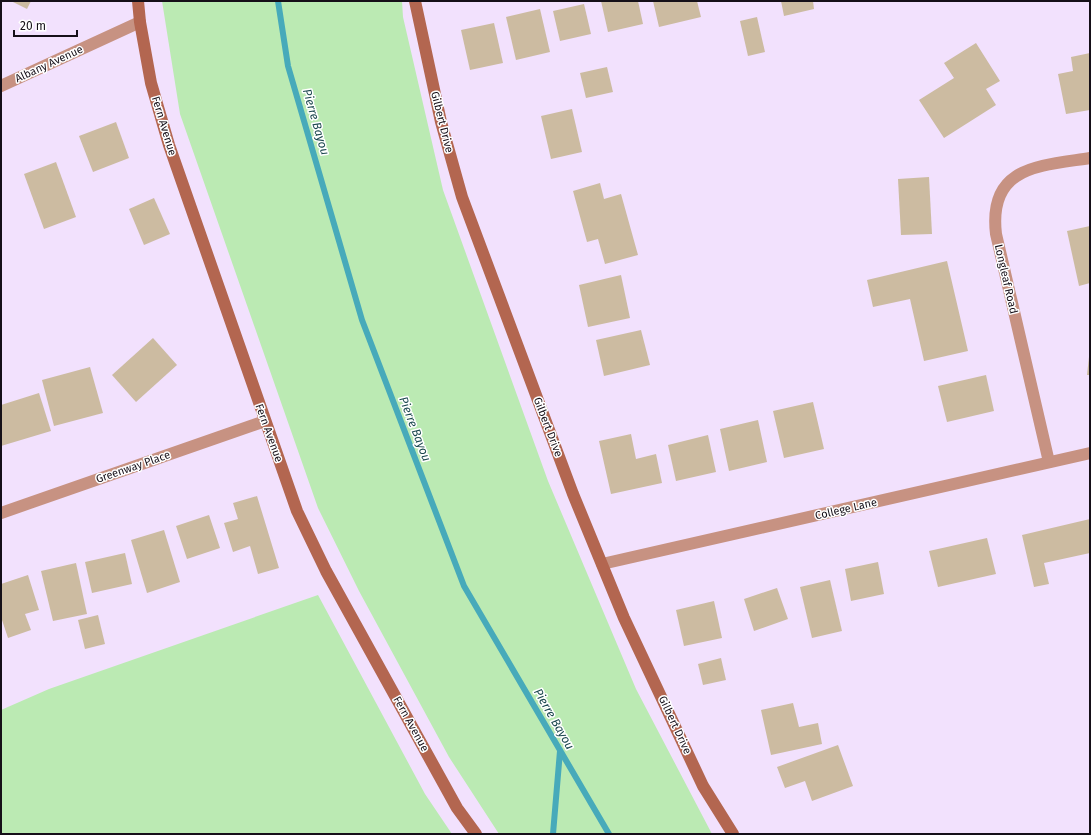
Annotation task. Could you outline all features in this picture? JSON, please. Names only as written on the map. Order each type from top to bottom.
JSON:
[{"type":"street","name":"Fern Avenue","points":[[138,1],[140,22],[151,83],[169,145],[297,511],[326,571],[457,808],[476,834]]},
{"type":"street","name":"Gilbert Drive","points":[[415,1],[441,122],[462,197],[573,494],[624,618],[703,786],[733,834]]},
{"type":"street","name":"Albany Avenue","points":[[1,86],[140,22]]},
{"type":"street","name":"Longleaf Road","points":[[1049,462],[996,234],[995,208],[1003,190],[1017,175],[1035,166],[1090,158]]},
{"type":"street","name":"Greenway Place","points":[[1,513],[265,421]]},
{"type":"street","name":"College Lane","points":[[602,564],[1090,453]]},
{"type":"green space","points":[[162,1],[402,1],[403,17],[443,190],[548,481],[636,689],[712,834],[499,834],[449,757],[359,591],[318,508],[180,114]]},
{"type":"green space","points":[[318,595],[425,794],[452,834],[1,834],[1,710],[49,689]]},
{"type":"building","points":[[11,1],[31,1],[27,9]]},
{"type":"building","points":[[601,1],[638,1],[643,24],[608,32]]},
{"type":"building","points":[[653,1],[697,1],[701,17],[659,27]]},
{"type":"building","points":[[781,1],[813,1],[814,9],[784,16]]},
{"type":"building","points":[[584,4],[591,34],[560,41],[553,11]]},
{"type":"building","points":[[540,9],[550,52],[516,60],[506,17]]},
{"type":"building","points":[[757,17],[765,52],[748,56],[740,21]]},
{"type":"building","points":[[494,23],[503,63],[470,70],[461,30]]},
{"type":"building","points":[[976,43],[1000,81],[986,89],[996,105],[944,138],[919,100],[954,78],[944,63]]},
{"type":"building","points":[[1090,53],[1090,110],[1066,114],[1058,74],[1073,71],[1071,57]]},
{"type":"building","points":[[607,67],[613,92],[586,98],[580,73]]},
{"type":"building","points":[[572,109],[582,152],[551,159],[541,116]]},
{"type":"building","points":[[116,122],[129,158],[93,172],[79,136]]},
{"type":"building","points":[[56,162],[76,217],[44,229],[24,174]]},
{"type":"building","points":[[929,177],[932,234],[901,235],[898,179]]},
{"type":"building","points":[[600,183],[604,199],[621,194],[638,255],[605,264],[598,239],[587,242],[573,191]]},
{"type":"building","points":[[154,198],[170,234],[144,245],[129,209]]},
{"type":"building","points":[[1090,226],[1090,283],[1079,286],[1067,231]]},
{"type":"building","points":[[947,261],[968,351],[924,361],[910,299],[873,307],[867,280]]},
{"type":"building","points":[[621,275],[630,318],[588,327],[579,285]]},
{"type":"building","points":[[641,330],[650,365],[604,376],[596,340]]},
{"type":"building","points":[[153,338],[177,365],[136,402],[112,375]]},
{"type":"building","points":[[1089,357],[1090,375],[1087,375]]},
{"type":"building","points":[[90,367],[103,413],[54,426],[42,380]]},
{"type":"building","points":[[986,375],[994,411],[947,422],[938,386]]},
{"type":"building","points":[[39,393],[51,431],[1,446],[1,405]]},
{"type":"building","points":[[813,402],[824,449],[784,458],[773,411]]},
{"type":"building","points":[[758,420],[767,462],[729,471],[720,429]]},
{"type":"building","points":[[631,434],[636,459],[656,454],[662,483],[611,494],[599,441]]},
{"type":"building","points":[[708,435],[716,472],[676,481],[668,445]]},
{"type":"building","points":[[257,496],[279,568],[258,574],[250,546],[233,552],[224,523],[238,519],[233,503]]},
{"type":"building","points":[[209,515],[220,548],[187,559],[176,526]]},
{"type":"building","points":[[1090,519],[1090,553],[1044,563],[1049,584],[1034,587],[1022,535]]},
{"type":"building","points":[[164,530],[180,582],[147,593],[131,540]]},
{"type":"building","points":[[987,538],[996,574],[938,587],[929,551]]},
{"type":"building","points":[[125,553],[132,584],[92,593],[85,562]]},
{"type":"building","points":[[878,562],[884,594],[851,601],[845,569]]},
{"type":"building","points":[[76,563],[87,614],[53,621],[41,571]]},
{"type":"building","points":[[28,575],[39,610],[25,614],[31,630],[8,638],[1,617],[1,584]]},
{"type":"building","points":[[830,580],[842,631],[812,638],[800,587]]},
{"type":"building","points":[[777,588],[788,619],[754,631],[744,599]]},
{"type":"building","points":[[714,601],[722,638],[684,646],[676,610]]},
{"type":"building","points":[[98,615],[105,644],[85,649],[78,620]]},
{"type":"building","points":[[721,658],[726,680],[703,685],[698,664]]},
{"type":"building","points":[[793,703],[799,727],[818,723],[822,744],[771,755],[761,710]]},
{"type":"building","points":[[838,745],[853,786],[812,801],[805,781],[785,788],[777,767]]},
{"type":"waterway","name":"Pierre Bayou","points":[[278,1],[288,66],[362,320],[464,586],[609,834]]},
{"type":"waterway","points":[[553,834],[560,751]]}]
